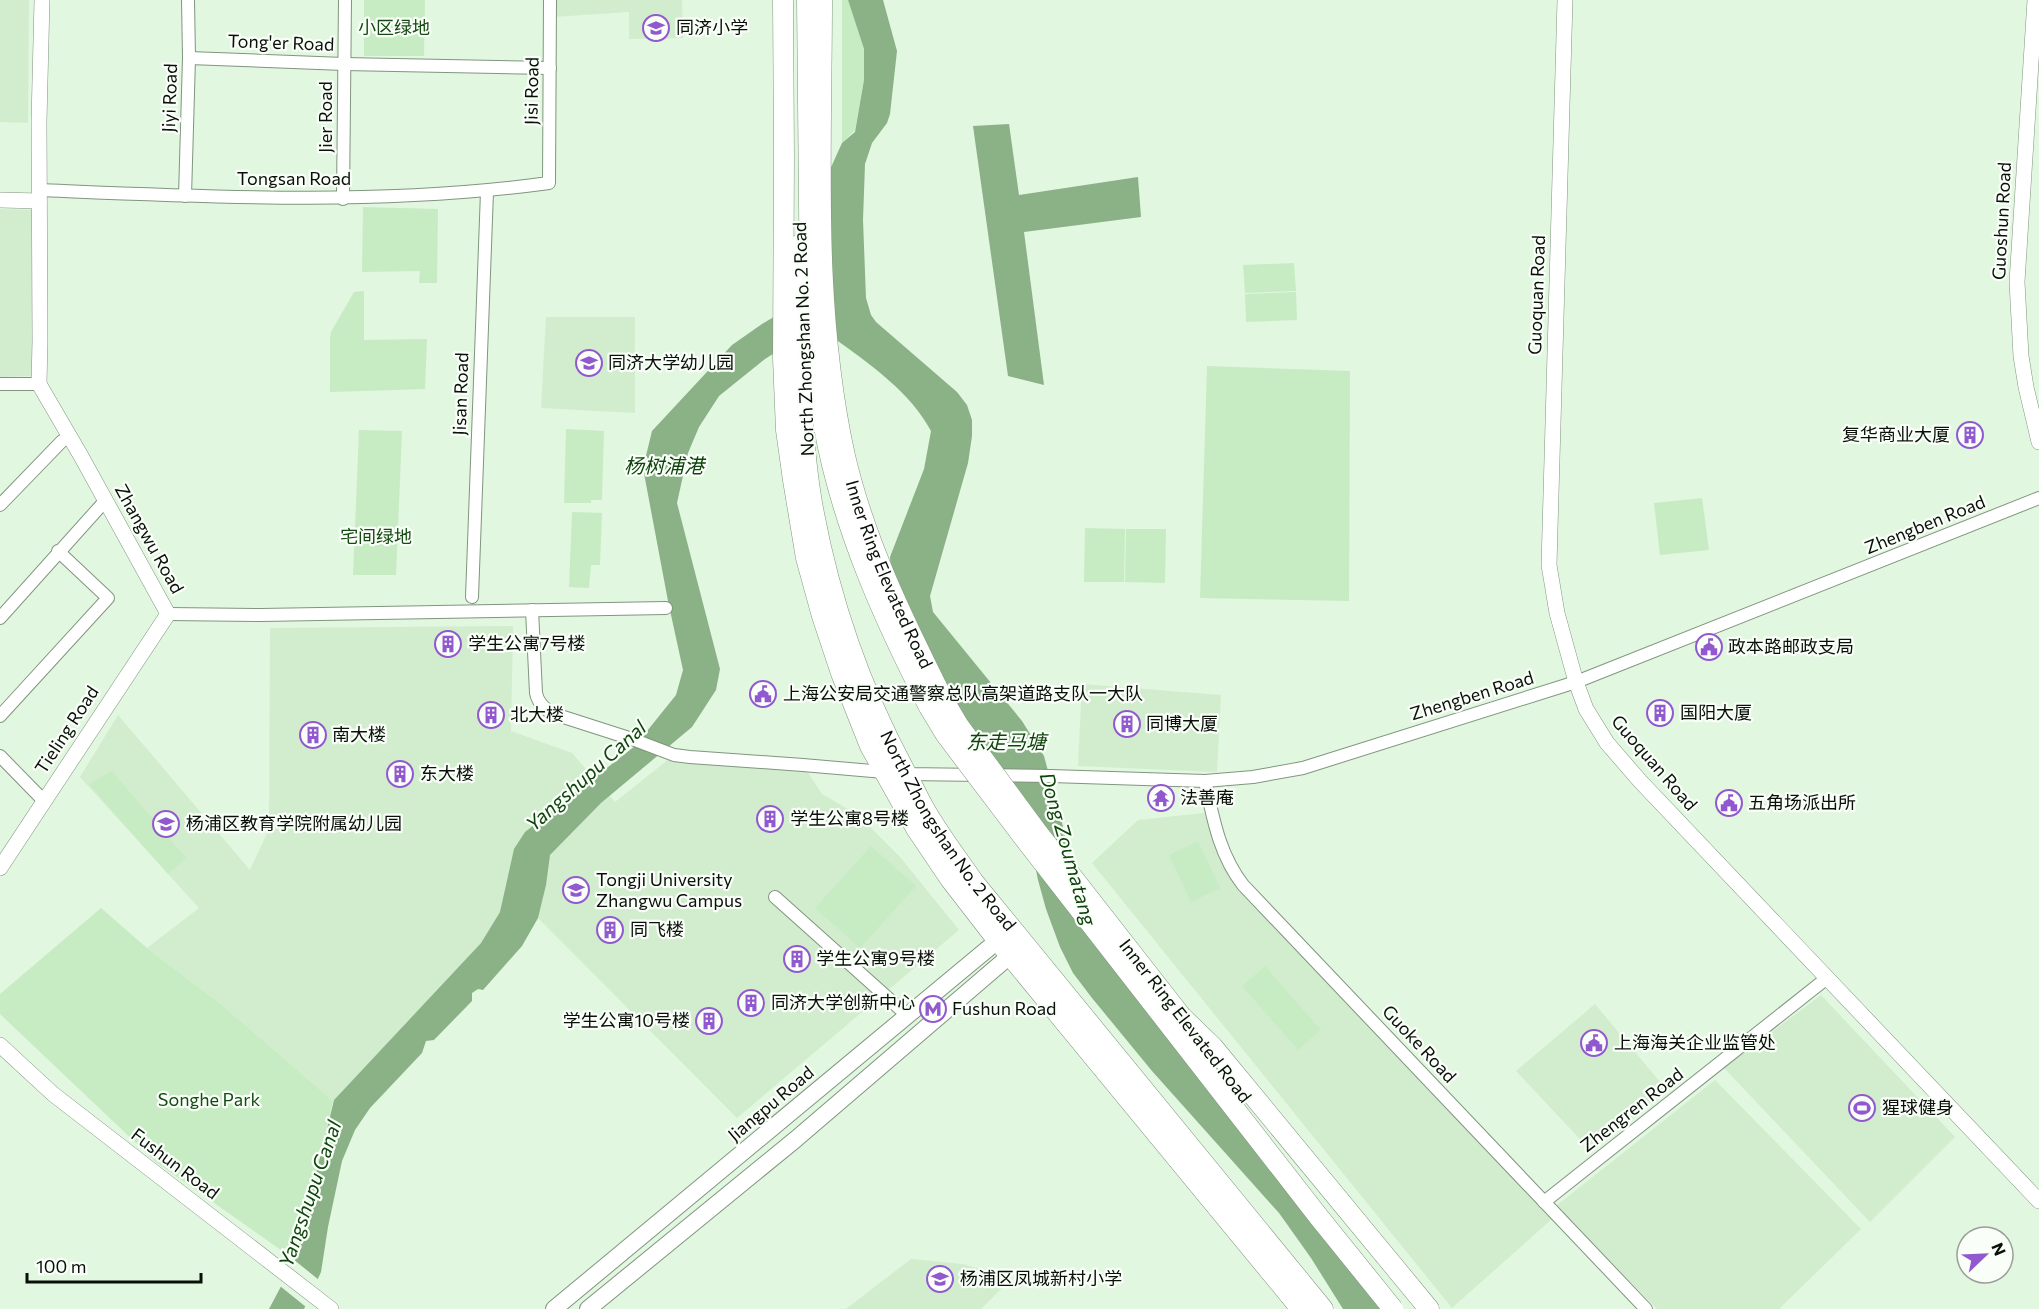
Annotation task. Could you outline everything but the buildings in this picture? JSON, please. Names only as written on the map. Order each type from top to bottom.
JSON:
[{"type":"main road","name":"North Zhongshan No. 2 Road","points":[[783,0],[784,156],[791,301],[801,347],[806,455],[812,503],[826,568],[840,621],[860,676],[887,738],[925,810],[1012,942],[1299,1303],[1323,1309]]},
{"type":"main road","name":"North Zhongshan No. 2 Road","points":[[801,0],[791,301],[783,358],[786,429],[806,558],[841,673],[870,746],[917,830],[950,879],[1012,942]]},
{"type":"main road","name":"Inner Ring Elevated Road","points":[[807,0],[810,305],[816,375],[824,426],[838,487],[880,607],[929,707],[958,751],[1152,1004],[1393,1309]]},
{"type":"main road","name":"Inner Ring Elevated Road","points":[[822,0],[824,312],[832,381],[845,456],[867,531],[885,578],[917,647],[959,726],[1038,833],[1412,1309]]},
{"type":"main road","points":[[588,1309],[787,1146],[1012,942]]},
{"type":"main road","name":"Jiangpu Road","points":[[554,1309],[1012,942]]},
{"type":"main road","points":[[1181,1016],[1213,1047],[1429,1309]]},
{"type":"street","points":[[0,384],[39,384],[42,0]]},
{"type":"street","name":"Jiyi Road","points":[[185,196],[189,58],[188,0]]},
{"type":"street","name":"Jier Road","points":[[343,199],[345,0]]},
{"type":"street","name":"Jisi Road","points":[[549,183],[550,0]]},
{"type":"street","name":"Guoquan Road","points":[[1565,0],[1549,565],[1557,613],[1586,709],[1613,750],[1640,781],[2039,1201]]},
{"type":"street","name":"Guoshun Road","points":[[2035,0],[2017,282],[2025,387],[2039,442]]},
{"type":"street","name":"Tong'er Road","points":[[189,58],[550,68]]},
{"type":"street","name":"Tongsan Road","points":[[39,195],[343,199],[487,192],[549,183]]},
{"type":"street","name":"Jisan Road","points":[[472,597],[487,192]]},
{"type":"street","points":[[0,200],[39,195]]},
{"type":"street","name":"Zhangwu Road","points":[[39,384],[168,614],[261,615],[666,608]]},
{"type":"street","points":[[0,505],[62,441]]},
{"type":"street","name":"Zhengben Road","points":[[532,610],[536,693],[543,707],[551,713],[674,755],[885,773],[1205,781],[1253,777],[1303,768],[1576,682],[2039,498]]},
{"type":"street","points":[[0,618],[105,501]]},
{"type":"street","points":[[0,716],[108,598],[58,551]]},
{"type":"street","name":"Tieling Road","points":[[0,868],[168,614]]},
{"type":"street","points":[[0,756],[44,801]]},
{"type":"street","name":"Guoke Road","points":[[1205,781],[1220,844],[1243,885],[1646,1309]]},
{"type":"street","points":[[775,897],[908,1016]]},
{"type":"street","name":"Zhengren Road","points":[[1544,1202],[1827,978]]},
{"type":"street","name":"Fushun Road","points":[[0,1045],[60,1099],[331,1309]]},
{"type":"shaded area","points":[[0,0],[29,0],[28,123],[0,122]]},
{"type":"shaded area","name":"同济小学","points":[[553,0],[682,0],[683,38],[629,39],[629,12],[553,17]]},
{"type":"shaded area","points":[[0,209],[32,210],[32,376],[0,377]]},
{"type":"shaded area","name":"同济大学幼儿园","points":[[546,317],[635,317],[635,413],[541,408]]},
{"type":"shaded area","name":"Tongji University Zhangwu Campus","points":[[513,626],[511,731],[572,753],[615,802],[674,755],[803,765],[822,794],[858,815],[900,857],[959,930],[737,1118],[538,918],[500,912],[481,943],[333,1101],[221,1004],[147,948],[199,908],[80,777],[118,715],[250,870],[269,829],[270,628]]},
{"type":"shaded area","points":[[1082,684],[1221,695],[1217,772],[1078,766]]},
{"type":"shaded area","points":[[1204,813],[1235,884],[1552,1219],[1452,1308],[1092,863],[1138,820]]},
{"type":"shaded area","points":[[1821,995],[1955,1137],[1870,1222],[1724,1068]]},
{"type":"shaded area","points":[[1595,1004],[1666,1089],[1592,1152],[1516,1071]]},
{"type":"shaded area","points":[[1715,1080],[1861,1229],[1779,1309],[1657,1309],[1556,1206]]},
{"type":"shaded area","name":"杨浦区凤城新村小学","points":[[911,1259],[963,1264],[987,1271],[1003,1287],[981,1309],[846,1309]]},
{"type":"green space","name":"小区绿地","points":[[364,0],[425,0],[424,56],[364,56]]},
{"type":"green space","points":[[842,0],[848,0],[864,49],[864,80],[855,130],[842,143]]},
{"type":"green space","points":[[363,207],[438,209],[437,283],[419,283],[420,271],[362,272]]},
{"type":"green space","points":[[1294,263],[1296,291],[1245,293],[1243,265]]},
{"type":"green space","points":[[364,291],[364,340],[427,339],[425,389],[330,392],[331,332],[354,292]]},
{"type":"green space","points":[[1296,292],[1297,320],[1246,322],[1245,294]]},
{"type":"green space","points":[[1207,366],[1350,371],[1349,601],[1200,598]]},
{"type":"green space","points":[[566,429],[604,431],[602,500],[591,500],[591,503],[564,503]]},
{"type":"green space","name":"宅间绿地","points":[[359,430],[402,431],[396,575],[353,575]]},
{"type":"green space","points":[[1702,498],[1709,550],[1660,555],[1654,503]]},
{"type":"green space","points":[[572,512],[602,513],[600,565],[591,565],[589,588],[569,587]]},
{"type":"green space","points":[[1085,528],[1125,529],[1124,582],[1084,582]]},
{"type":"green space","points":[[1126,529],[1166,529],[1165,583],[1125,582]]},
{"type":"green space","points":[[112,771],[186,858],[168,874],[89,784]]},
{"type":"green space","points":[[1198,841],[1220,888],[1191,902],[1169,855]]},
{"type":"green space","points":[[871,846],[916,886],[860,948],[815,908]]},
{"type":"green space","name":"Songhe Park","points":[[101,908],[147,948],[221,1004],[333,1101],[295,1260],[156,1162],[0,1014],[0,994]]},
{"type":"green space","points":[[1265,966],[1321,1030],[1298,1050],[1242,986]]},
{"type":"water","points":[[848,0],[883,0],[897,51],[890,114],[887,123],[872,143],[865,164],[863,220],[866,298],[871,315],[876,322],[957,392],[967,405],[972,420],[968,463],[930,596],[933,612],[1022,721],[1044,756],[1069,849],[1083,923],[1393,1309],[1343,1309],[1279,1213],[1152,1071],[1073,973],[1060,947],[1046,909],[1029,835],[952,704],[891,575],[890,557],[924,469],[931,431],[923,417],[889,380],[835,339],[831,317],[765,359],[719,396],[699,427],[688,453],[677,503],[720,669],[716,690],[692,727],[601,803],[550,855],[538,918],[522,946],[483,990],[478,989],[472,993],[472,1001],[434,1040],[426,1041],[422,1053],[370,1108],[355,1130],[342,1161],[321,1272],[304,1309],[269,1309],[295,1260],[334,1100],[481,943],[500,912],[514,849],[525,832],[635,746],[676,695],[683,670],[643,468],[652,431],[732,345],[762,324],[829,284],[828,174],[842,143],[855,132],[864,80],[864,49]]},
{"type":"water","points":[[1009,124],[1019,195],[1138,177],[1141,217],[1024,232],[1044,385],[1008,376],[973,126]]},
{"type":"pier","points":[[293,1259],[319,1280],[306,1307],[280,1286]]},
{"type":"place","name":"同济小学","points":[[656,28]]},
{"type":"place","name":"同济大学幼儿园","points":[[589,363]]},
{"type":"place","name":"复华商业大厦","points":[[1970,435]]},
{"type":"place","name":"学生公寓7号楼","points":[[448,644]]},
{"type":"place","name":"政本路邮政支局","points":[[1709,647]]},
{"type":"place","name":"上海公安局交通警察总队高架道路支队一大队","points":[[763,694]]},
{"type":"place","name":"国阳大厦","points":[[1660,713]]},
{"type":"place","name":"北大楼","points":[[491,715]]},
{"type":"place","name":"同博大厦","points":[[1127,724]]},
{"type":"place","name":"南大楼","points":[[313,735]]},
{"type":"place","name":"东大楼","points":[[400,774]]},
{"type":"place","name":"法善庵","points":[[1161,798]]},
{"type":"place","name":"五角场派出所","points":[[1729,803]]},
{"type":"place","name":"学生公寓8号楼","points":[[770,819]]},
{"type":"place","name":"杨浦区教育学院附属幼儿园","points":[[166,824]]},
{"type":"place","name":"Tongji University Zhangwu Campus","points":[[576,890]]},
{"type":"place","name":"同飞楼","points":[[610,930]]},
{"type":"place","name":"学生公寓9号楼","points":[[797,959]]},
{"type":"place","name":"同济大学创新中心","points":[[751,1003]]},
{"type":"place","name":"Fushun Road","points":[[933,1009]]},
{"type":"place","name":"学生公寓10号楼","points":[[709,1021]]},
{"type":"place","name":"上海海关企业监管处","points":[[1594,1043]]},
{"type":"place","name":"猩球健身","points":[[1862,1108]]},
{"type":"place","name":"杨浦区凤城新村小学","points":[[940,1279]]},
{"type":"water label","name":"杨树浦港","points":[[664,466]]},
{"type":"water label","name":"东走马塘","points":[[1006,742]]},
{"type":"water label","name":"Yangshupu Canal","points":[[586,776]]},
{"type":"water label","name":"Dong Zoumatang","points":[[1068,849]]},
{"type":"water label","name":"Yangshupu Canal","points":[[310,1194]]}]
